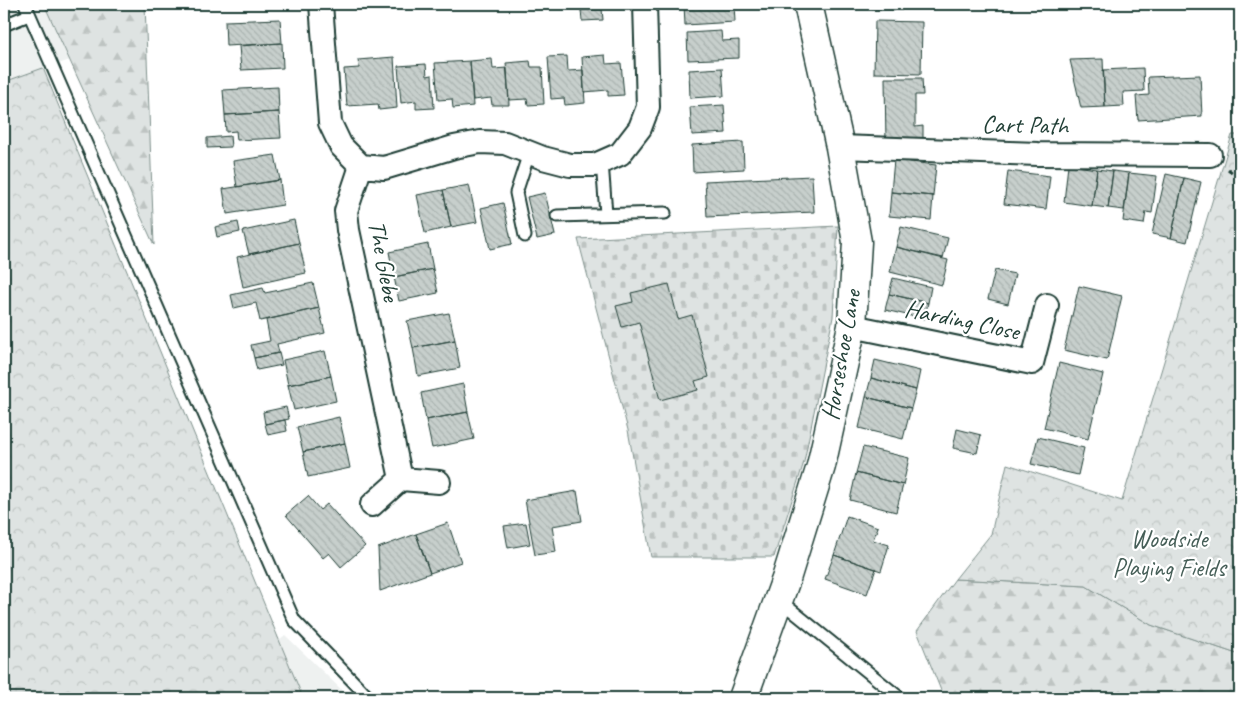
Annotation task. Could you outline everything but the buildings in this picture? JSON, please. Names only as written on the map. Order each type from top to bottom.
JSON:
[{"type":"street","points":[[321,4],[330,123],[341,146],[361,166],[384,168],[454,147],[480,142],[505,143],[529,153],[570,165],[595,165],[620,154],[640,128],[648,107],[645,4]]},
{"type":"street","name":"Horseshoe Lane","points":[[743,698],[778,599],[821,466],[852,326],[857,242],[840,147],[808,4]]},
{"type":"street","name":"Cart Path","points":[[840,147],[1038,154],[1210,155]]},
{"type":"street","name":"The Glebe","points":[[361,166],[346,211],[348,230],[401,479]]},
{"type":"street","name":"Harding Close","points":[[852,326],[1032,363],[1047,305]]},
{"type":"street","points":[[372,505],[401,479],[439,482]]},
{"type":"lane","points":[[4,25],[27,9],[294,620],[369,698]]},
{"type":"lane","points":[[524,236],[516,193],[529,153]]},
{"type":"lane","points":[[602,162],[606,214]]},
{"type":"lane","points":[[557,216],[665,213]]},
{"type":"lane","points":[[778,599],[900,698]]},
{"type":"shaded area","points":[[4,4],[95,4],[70,60],[4,82]]},
{"type":"shaded area","points":[[285,635],[350,698],[210,698]]},
{"type":"green space","points":[[44,4],[145,4],[154,245]]},
{"type":"green space","points":[[43,68],[303,698],[4,698],[4,82]]},
{"type":"green space","name":"Woodside Playing Fields","points":[[1232,135],[1240,135],[1240,655],[1151,625],[1086,586],[955,579],[991,534],[1007,464],[1122,501]]},
{"type":"green space","points":[[838,226],[833,317],[804,462],[774,557],[651,557],[628,430],[578,239]]},
{"type":"green space","points":[[955,579],[1086,586],[1151,625],[1240,655],[1240,698],[1101,698],[1083,696],[1078,698],[944,698],[917,631]]}]
